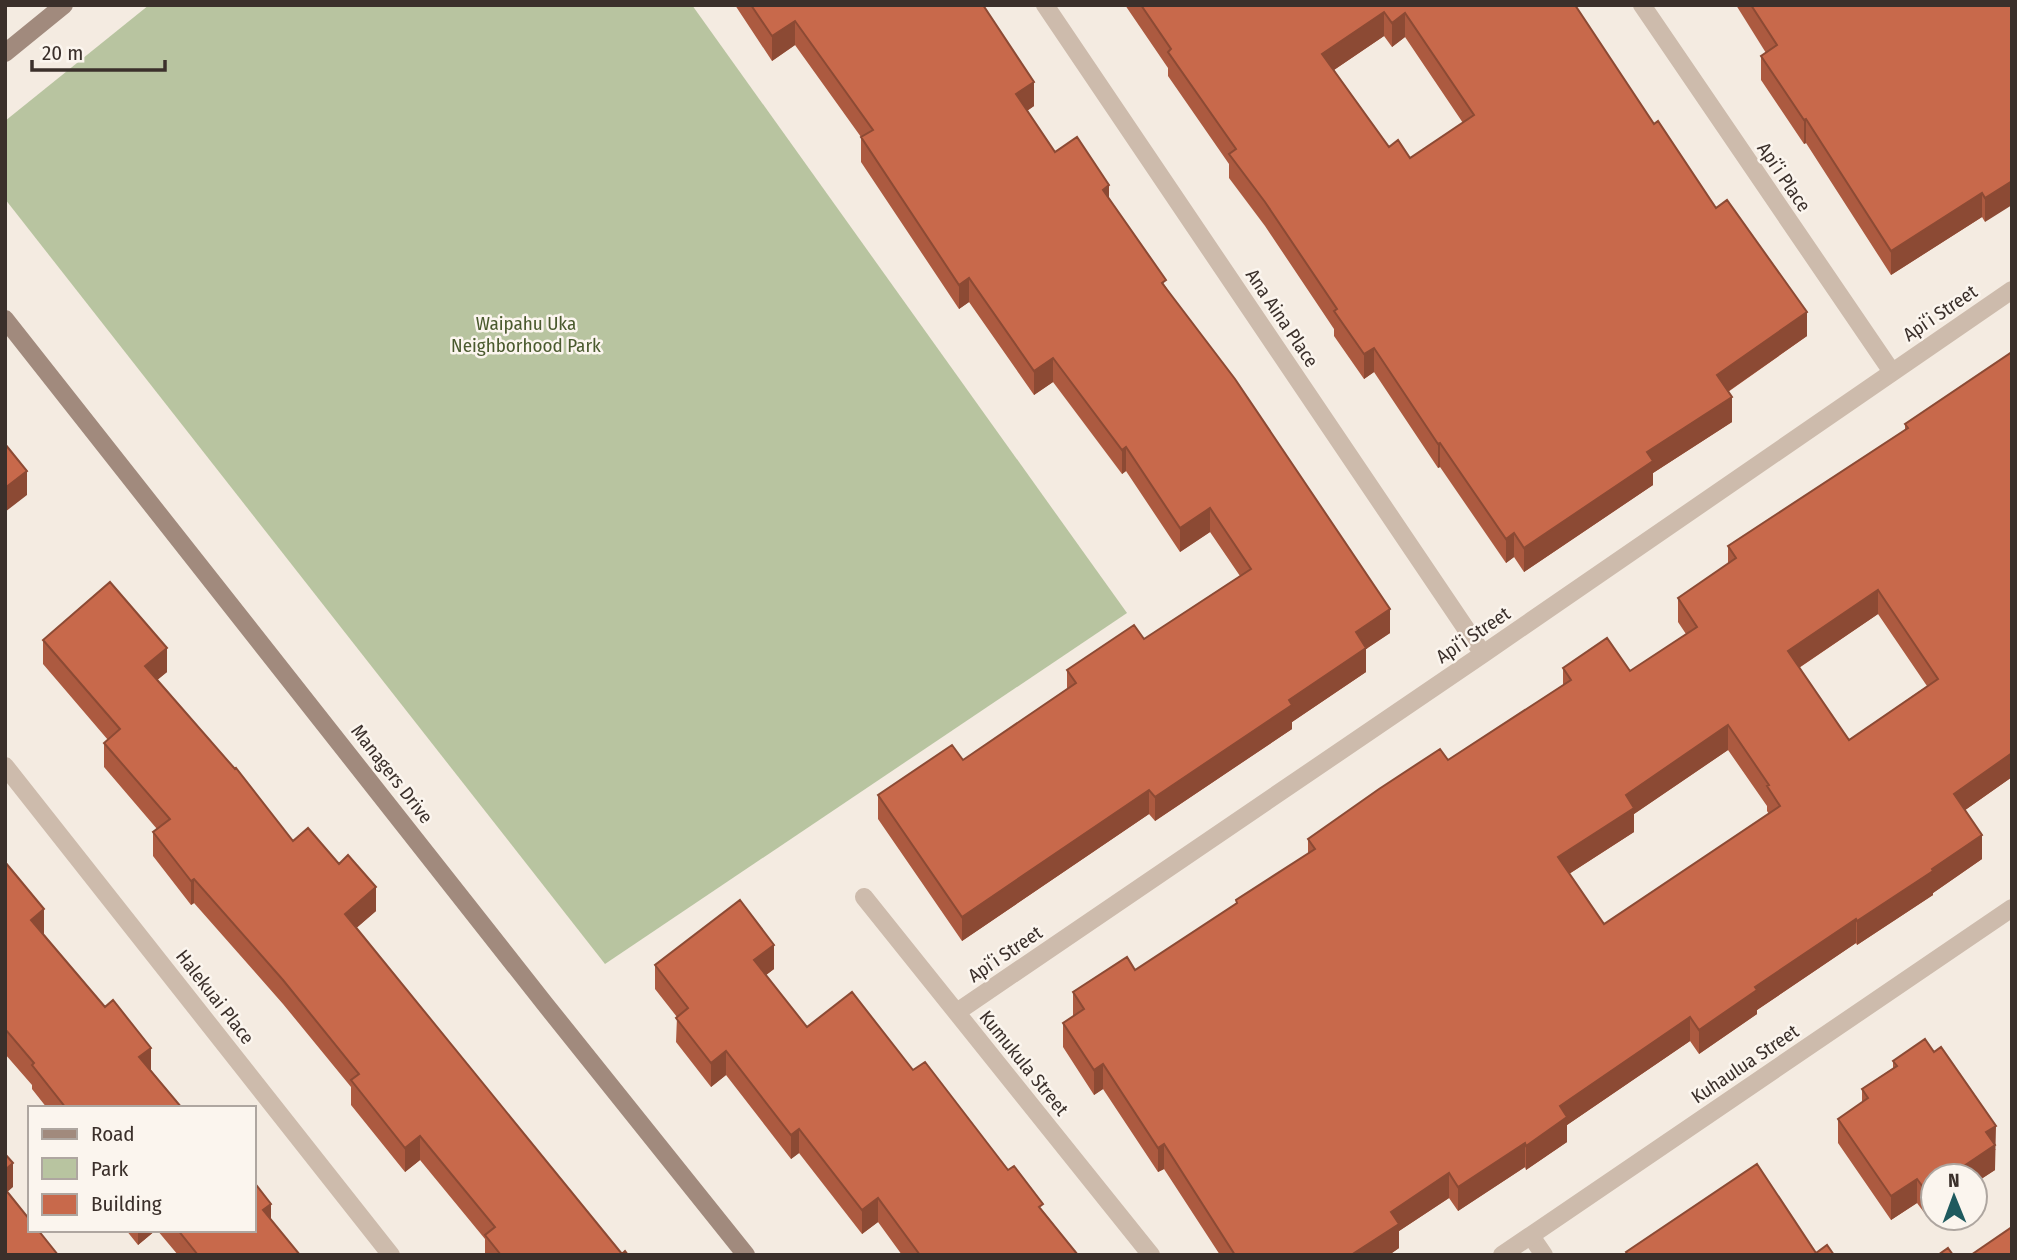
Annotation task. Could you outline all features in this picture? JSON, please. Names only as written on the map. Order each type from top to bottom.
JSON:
[{"type":"street","points":[[5,53],[64,5]]},
{"type":"street","name":"Ana Aina Place","points":[[1045,5],[1483,654]]},
{"type":"street","name":"Apiʻi Place","points":[[1642,5],[1892,372]]},
{"type":"street","name":"Apiʻi Street","points":[[957,1012],[2012,290]]},
{"type":"street","name":"Managers Drive","points":[[5,319],[746,1255]]},
{"type":"street","name":"Halekuai Place","points":[[5,766],[391,1255]]},
{"type":"street","name":"Kumukula Street","points":[[864,897],[1151,1255]]},
{"type":"street","name":"Kuhaulua Street","points":[[1502,1255],[2012,908]]},
{"type":"street","points":[[1531,1236],[1544,1255]]},
{"type":"green space","name":"Waipahu Uka Neighborhood Park","points":[[149,5],[692,5],[1127,613],[605,964],[5,199],[5,121]]},
{"type":"building","points":[[751,5],[983,5],[1034,82],[1016,94],[1055,152],[1077,137],[1109,185],[1103,190],[1166,280],[1162,283],[1235,379],[1390,609],[1356,632],[1366,648],[1289,700],[1292,705],[1155,797],[1149,790],[962,917],[878,795],[952,745],[963,760],[1076,683],[1067,670],[1134,625],[1144,639],[1251,569],[1210,508],[1180,528],[1126,447],[1122,450],[1053,358],[1034,371],[969,278],[959,285],[861,137],[873,130],[795,21],[772,36]]},
{"type":"building","points":[[1141,5],[1575,5],[1654,124],[1658,121],[1716,208],[1727,200],[1807,312],[1717,375],[1732,397],[1647,452],[1653,461],[1524,548],[1514,533],[1506,539],[1374,348],[1364,354],[1265,202],[1229,154],[1236,149],[1168,52],[1171,49]],"holes":[[[1384,12],[1392,23],[1405,13],[1474,115],[1410,158],[1398,140],[1389,147],[1322,54]]]},
{"type":"building","points":[[1751,5],[2012,5],[2012,181],[1985,198],[1982,193],[1891,251],[1806,119],[1804,120],[1761,56],[1777,45]]},
{"type":"building","points":[[2012,352],[2012,753],[1954,794],[1982,835],[1932,869],[1933,871],[1755,987],[1757,990],[1699,1030],[1690,1017],[1560,1106],[1567,1117],[1526,1146],[1525,1143],[1458,1187],[1449,1173],[1391,1212],[1399,1224],[1351,1255],[1235,1255],[1164,1144],[1158,1148],[1103,1064],[1094,1070],[1063,1023],[1084,1009],[1073,992],[1127,957],[1135,970],[1237,903],[1236,900],[1315,849],[1308,839],[1379,789],[1440,749],[1448,760],[1571,680],[1563,668],[1607,638],[1630,671],[1697,627],[1678,598],[1736,558],[1728,546],[1908,428],[1905,424]],"holes":[[[1878,590],[1938,679],[1849,740],[1788,651]],[[1728,725],[1780,806],[1604,924],[1558,857],[1634,808],[1626,795]]]},
{"type":"building","points":[[5,444],[27,471],[5,488]]},
{"type":"building","points":[[110,582],[167,648],[145,666],[236,768],[293,841],[308,828],[339,864],[348,855],[376,887],[345,914],[622,1254],[625,1251],[628,1255],[501,1255],[485,1235],[495,1227],[420,1136],[405,1148],[351,1080],[359,1074],[283,980],[194,879],[191,881],[153,832],[170,819],[104,743],[120,729],[43,640]]},
{"type":"building","points":[[5,862],[44,909],[31,920],[105,1007],[113,1000],[151,1048],[139,1057],[180,1106],[64,1106],[32,1065],[34,1063],[5,1029]]},
{"type":"building","points":[[740,900],[774,945],[754,960],[807,1027],[852,992],[913,1070],[925,1062],[1008,1170],[1014,1166],[1043,1204],[1039,1207],[1078,1255],[920,1255],[878,1198],[862,1210],[799,1129],[791,1135],[726,1051],[711,1063],[676,1018],[688,1008],[655,965]]},
{"type":"building","points":[[1925,1039],[1934,1052],[1941,1047],[1996,1126],[1986,1132],[1995,1145],[1970,1162],[1919,1162],[1919,1182],[1917,1179],[1891,1196],[1838,1119],[1868,1098],[1862,1089],[1897,1066],[1893,1061]]},
{"type":"building","points":[[5,1154],[13,1163],[5,1170]]},
{"type":"building","points":[[1757,1164],[1816,1253],[1827,1245],[1834,1255],[1628,1255],[1626,1252]]},
{"type":"building","points":[[256,1185],[271,1204],[263,1210],[300,1255],[198,1255],[180,1232],[256,1232]]},
{"type":"building","points":[[5,1189],[28,1218],[28,1232],[40,1232],[58,1255],[5,1255]]},
{"type":"building","points":[[2012,1227],[2012,1255],[1971,1255]]},
{"type":"building","points":[[1948,1248],[1953,1255],[1938,1255]]}]
